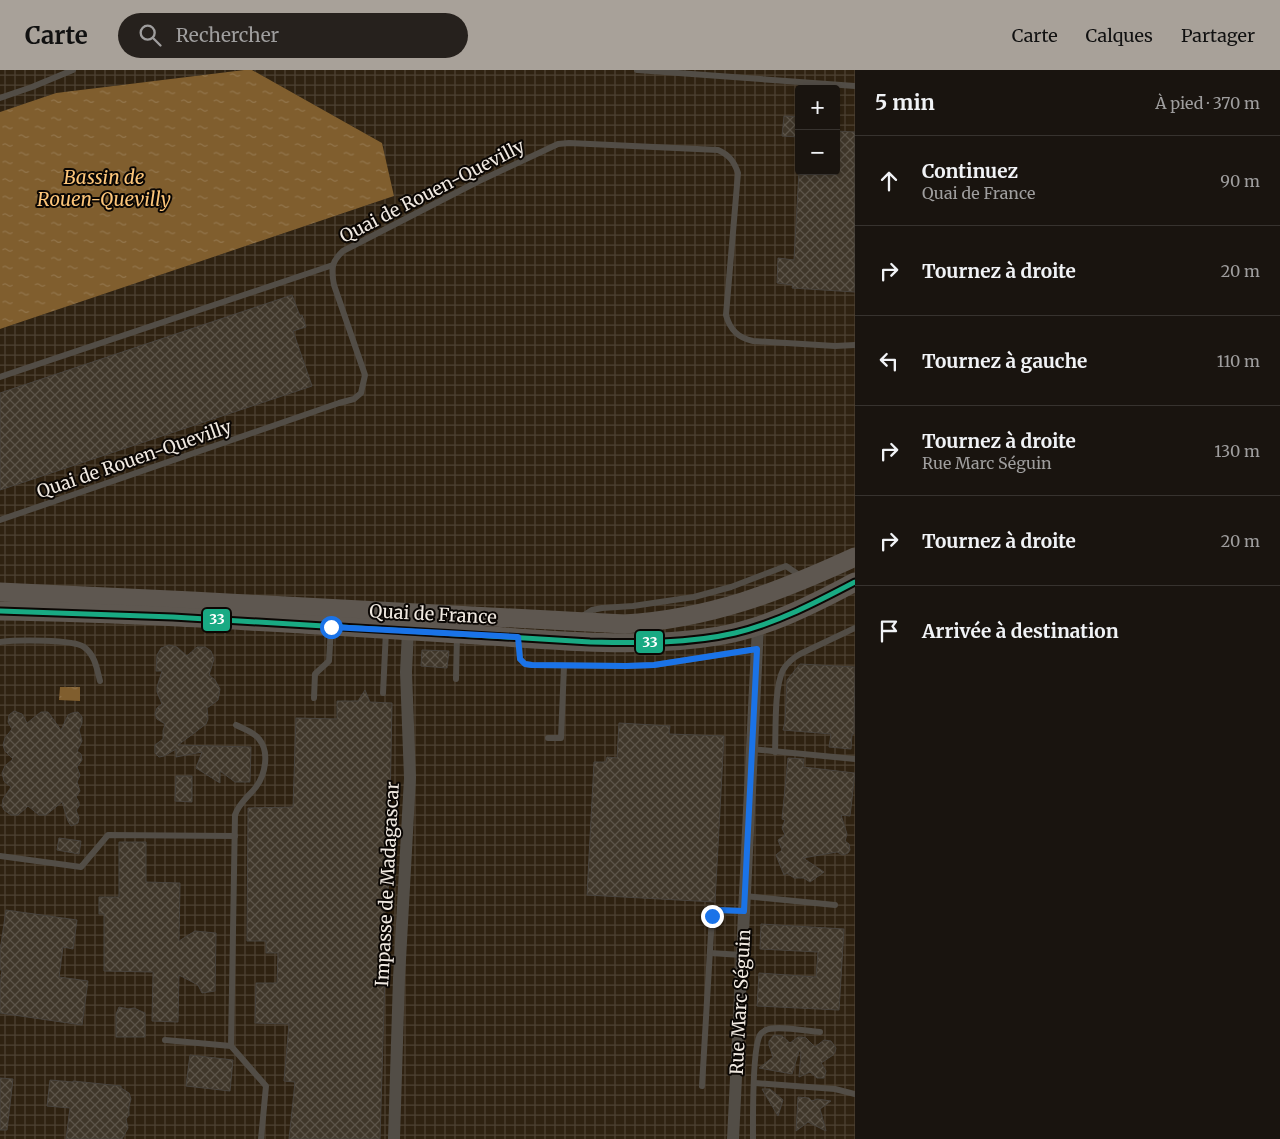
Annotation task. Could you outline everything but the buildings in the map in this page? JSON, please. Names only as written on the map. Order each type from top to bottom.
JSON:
[{"type":"main road","name":"Quai de France","points":[[0,592],[624,624],[646,623],[689,616],[742,603],[804,580],[855,557]]},
{"type":"main road","points":[[742,603],[754,612],[758,626],[776,608],[855,569]]},
{"type":"main road","name":"Quai de France","points":[[0,611],[115,615],[608,642],[662,642],[720,636],[758,626],[818,601],[855,582]]},
{"type":"street","name":"Rue Marc Séguin","points":[[733,1139],[758,626]]},
{"type":"street","name":"Impasse de Madagascar","points":[[394,1139],[399,978],[410,778],[406,672],[408,631]]},
{"type":"lane","points":[[0,98],[73,70]]},
{"type":"lane","points":[[637,70],[855,86]]},
{"type":"lane","name":"Quai de Rouen-Quevilly","points":[[0,520],[354,399],[360,393],[365,375],[334,285],[332,274],[335,259],[343,251],[477,182],[558,144],[718,150],[728,154],[735,163],[738,173],[726,315],[734,331],[743,339],[753,341],[835,346],[855,345]]},
{"type":"lane","points":[[0,377],[333,265]]},
{"type":"lane","points":[[576,622],[592,610],[694,597],[731,587],[780,567],[786,566],[804,580]]},
{"type":"lane","points":[[314,698],[315,674],[329,662],[331,627]]},
{"type":"lane","points":[[775,752],[778,686],[784,668],[792,659],[800,654],[855,628]]},
{"type":"lane","points":[[383,694],[386,630]]},
{"type":"lane","points":[[456,679],[457,634]]},
{"type":"lane","points":[[518,637],[520,659],[525,664],[564,666],[654,665],[757,649]]},
{"type":"lane","points":[[0,642],[67,642],[83,646],[94,657],[100,681]]},
{"type":"lane","points":[[548,738],[561,738],[564,666]]},
{"type":"lane","points":[[236,725],[254,734],[260,740],[264,747],[265,756],[265,770],[261,780],[238,806],[235,815],[231,1046],[266,1086],[261,1139]]},
{"type":"lane","points":[[752,749],[855,759]]},
{"type":"lane","points":[[0,856],[81,867],[108,835],[234,836]]},
{"type":"lane","points":[[745,896],[835,905]]},
{"type":"lane","points":[[702,1086],[713,912],[719,910],[744,911]]},
{"type":"lane","points":[[710,953],[742,955]]},
{"type":"lane","points":[[753,1139],[758,1043],[764,1031],[775,1028],[820,1032]]},
{"type":"lane","points":[[165,1040],[231,1046]]},
{"type":"lane","points":[[755,1082],[835,1090],[855,1094]]},
{"type":"shaded area","points":[[0,70],[244,70],[56,93],[0,112]]},
{"type":"shaded area","points":[[252,70],[855,70],[855,1139],[0,1139],[0,329],[394,196],[382,143]]},
{"type":"water","name":"Bassin de Rouen-Quevilly","points":[[252,70],[382,143],[394,196],[0,329],[0,112],[56,93]]},
{"type":"water","points":[[60,687],[80,687],[80,701],[59,700]]},
{"type":"transit line","name":"33","points":[[0,611],[173,617],[590,642],[663,642],[717,637],[751,629],[796,611],[855,582]]},
{"type":"route","points":[[331,627],[518,637],[520,659],[525,664],[532,665],[654,665],[757,649],[744,911],[716,910],[712,916]]}]
